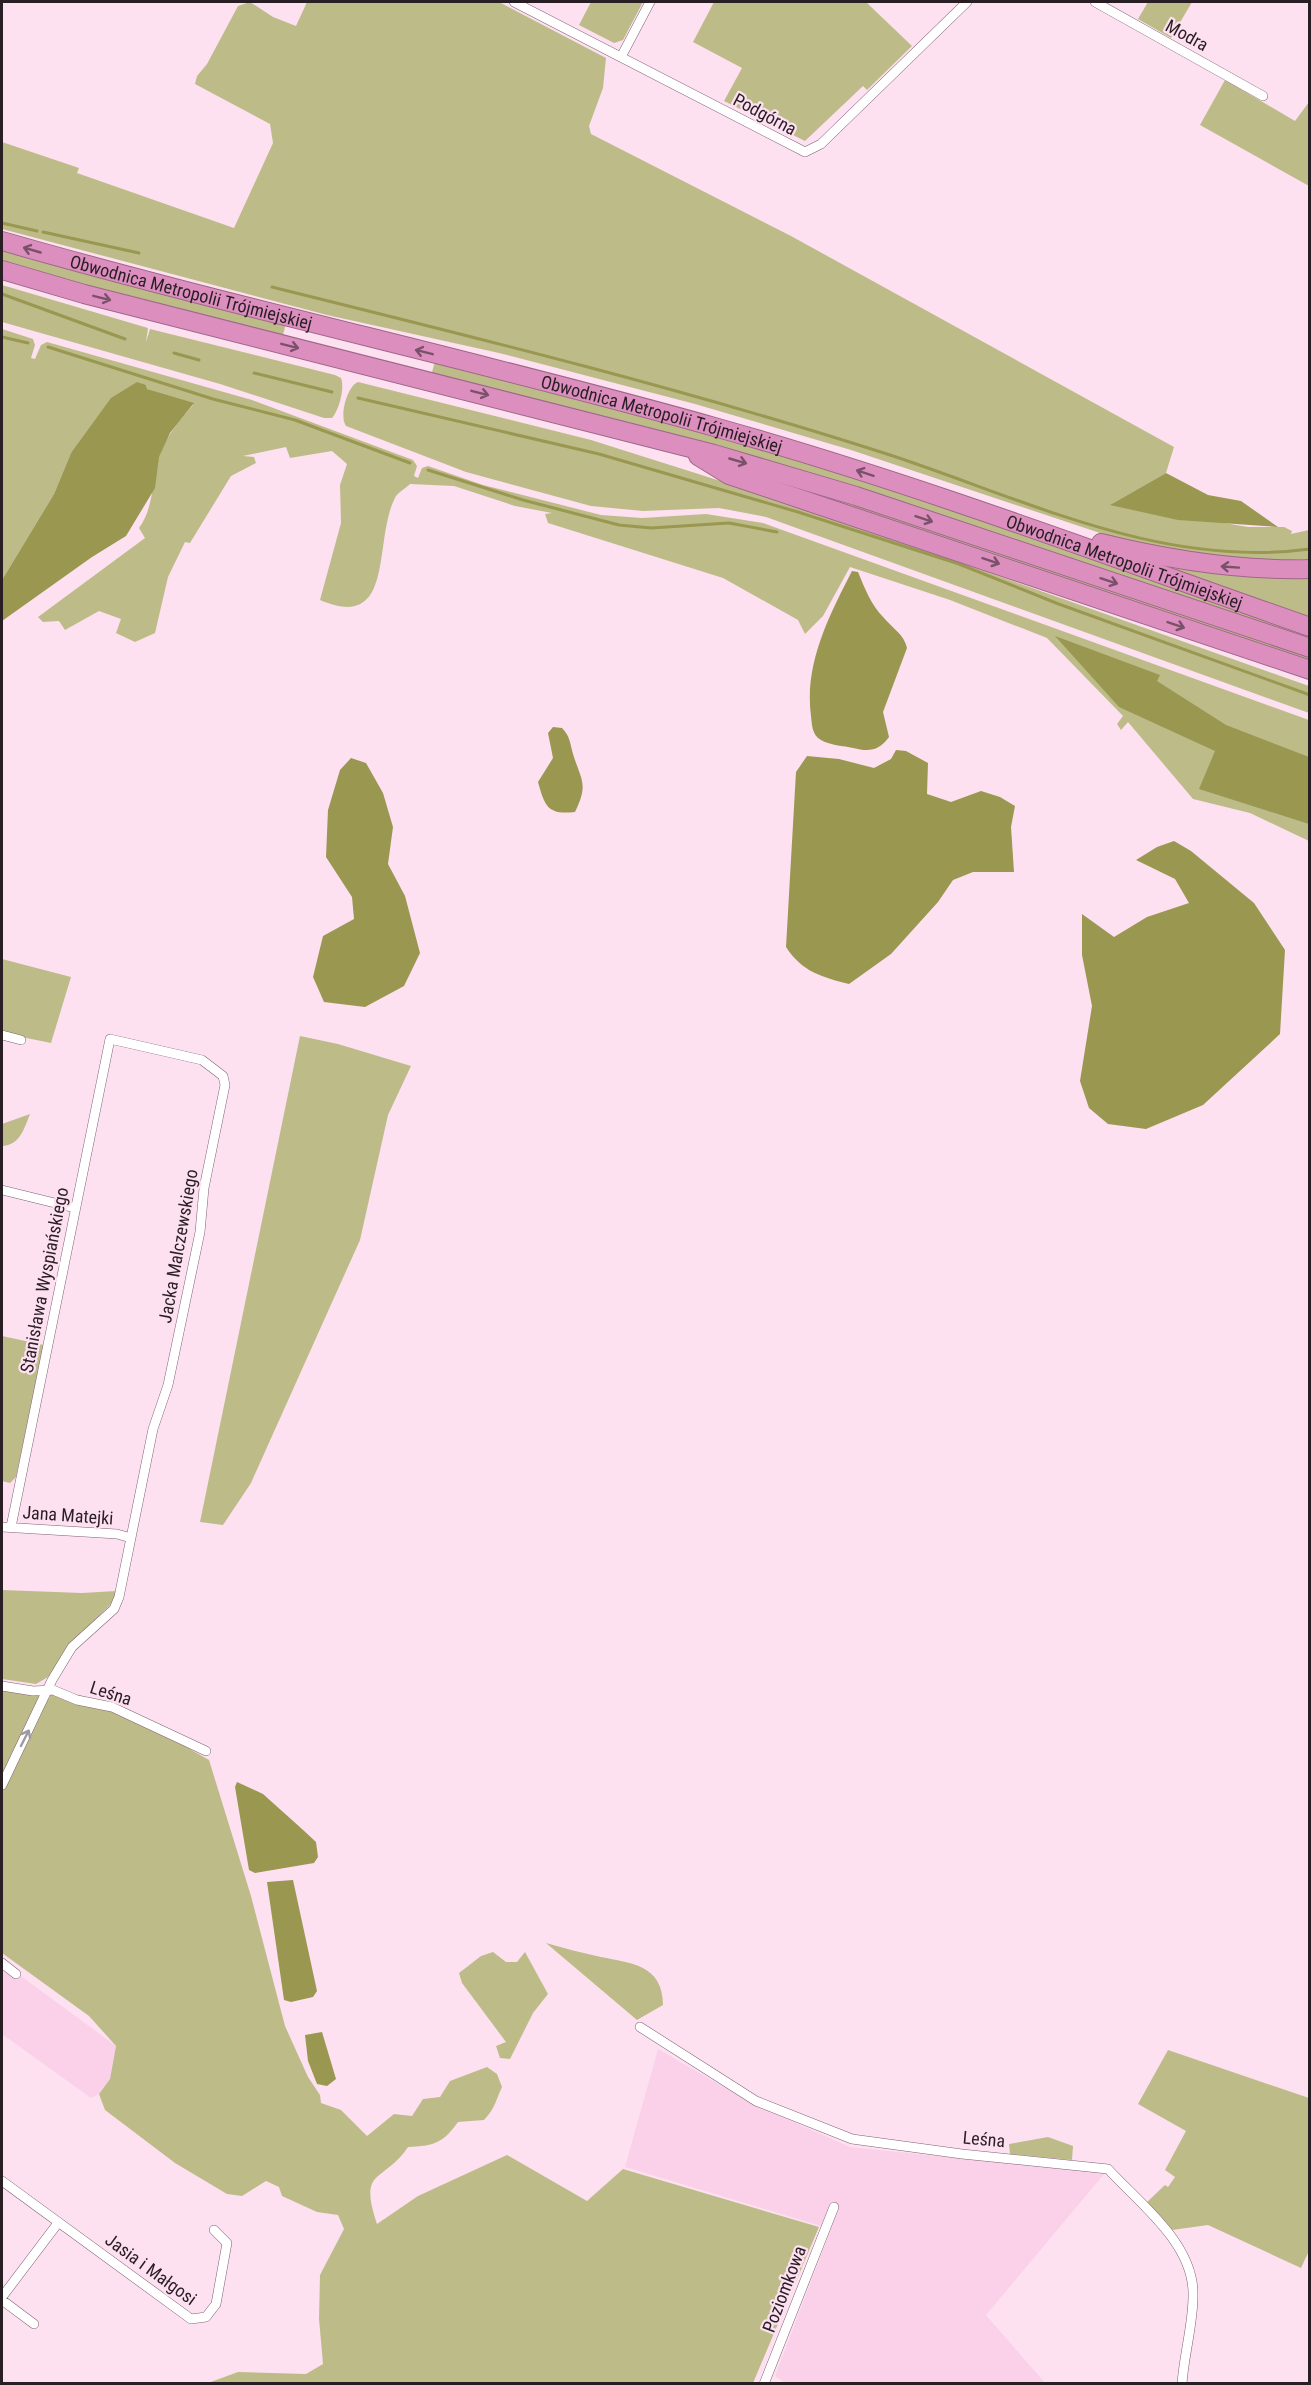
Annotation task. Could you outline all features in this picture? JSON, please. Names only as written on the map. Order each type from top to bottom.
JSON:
[{"type":"highway","name":"Obwodnica Metropolii Trójmiejskiej","points":[[2,241],[117,273],[719,428],[807,454],[1310,627]]},
{"type":"highway","name":"Obwodnica Metropolii Trójmiejskiej","points":[[2,270],[84,294],[682,445],[856,496],[1310,648]]},
{"type":"highway","points":[[682,445],[729,475],[1310,669]]},
{"type":"highway","points":[[1000,519],[1206,565],[1289,570],[1310,567]]},
{"type":"street","name":"Podgórna","points":[[514,2],[529,5],[621,57],[805,152],[821,144],[967,2]]},
{"type":"street","points":[[621,57],[650,2]]},
{"type":"street","name":"Modra","points":[[1095,2],[1263,96]]},
{"type":"street","points":[[2,1035],[21,1040]]},
{"type":"street","name":"Stanisława Wyspiańskiego","points":[[6,1527],[110,1040]]},
{"type":"street","name":"Jacka Malczewskiego","points":[[2,1785],[48,1690],[72,1647],[114,1609],[119,1597],[153,1429],[168,1385],[198,1243],[204,1188],[225,1085],[223,1076],[202,1060],[110,1040]]},
{"type":"street","points":[[2,1190],[75,1208]]},
{"type":"street","name":"Jana Matejki","points":[[6,1527],[117,1534],[131,1538]]},
{"type":"street","name":"Leśna","points":[[2,1686],[33,1691],[48,1690],[112,1707],[206,1751]]},
{"type":"street","points":[[2,1963],[16,1974]]},
{"type":"street","name":"Leśna","points":[[640,2027],[756,2101],[852,2139],[930,2150],[1108,2169],[1179,2247],[1191,2272],[1193,2292],[1191,2322],[1182,2384]]},
{"type":"street","name":"Jasia i Małgosi","points":[[2,2181],[191,2319],[206,2317],[216,2304],[227,2243],[214,2230]]},
{"type":"street","name":"Poziomkowa","points":[[764,2384],[834,2207]]},
{"type":"street","points":[[34,2324],[2,2298],[58,2223]]},
{"type":"shaded area","points":[[250,2],[273,17],[296,26],[307,2],[499,2],[606,58],[603,88],[589,126],[591,134],[791,236],[1174,447],[1166,473],[1112,504],[1248,527],[1284,527],[1292,531],[1291,534],[1309,530],[1309,559],[1255,562],[1130,543],[851,450],[695,404],[499,353],[327,315],[2,229],[2,142],[79,168],[77,173],[234,228],[273,143],[270,124],[195,84],[197,76],[207,64],[238,6]]},
{"type":"shaded area","points":[[591,2],[643,2],[623,40],[614,43],[579,25]]},
{"type":"shaded area","points":[[714,2],[866,2],[912,46],[867,90],[863,86],[805,141],[724,101],[742,68],[693,42]]},
{"type":"shaded area","points":[[1148,2],[1192,2],[1171,38],[1138,19]]},
{"type":"shaded area","points":[[1225,80],[1295,121],[1309,102],[1309,186],[1200,125]]},
{"type":"shaded area","points":[[2,248],[286,323],[282,339],[2,264]]},
{"type":"shaded area","points":[[2,285],[148,328],[146,342],[150,329],[335,375],[341,378],[342,382],[339,404],[332,418],[324,418],[220,384],[2,322]]},
{"type":"shaded area","points":[[2,329],[33,339],[35,345],[31,358],[35,359],[41,345],[47,342],[252,400],[413,460],[417,466],[414,476],[418,478],[422,468],[428,466],[483,485],[601,515],[642,518],[706,514],[763,523],[1309,720],[1309,841],[1250,813],[1193,799],[1128,722],[1121,730],[1117,724],[1123,716],[1047,638],[950,600],[850,567],[823,616],[805,634],[798,620],[723,578],[548,523],[545,514],[552,513],[515,506],[454,486],[410,484],[396,496],[389,514],[378,576],[372,593],[361,604],[344,607],[320,600],[341,523],[340,485],[347,464],[332,451],[290,458],[286,447],[243,456],[254,457],[256,463],[231,476],[190,543],[185,542],[168,577],[155,633],[135,642],[116,633],[121,619],[99,611],[65,630],[59,621],[43,622],[38,617],[145,538],[139,528],[148,511],[159,456],[169,435],[193,405],[147,389],[146,385],[71,453],[54,494],[2,580]]},
{"type":"shaded area","points":[[435,361],[657,417],[869,480],[1309,633],[1309,642],[431,376]]},
{"type":"shaded area","points":[[137,382],[146,385],[147,389],[194,403],[170,433],[159,457],[155,488],[126,536],[92,557],[2,621],[2,580],[54,494],[71,453],[111,398]]},
{"type":"shaded area","points":[[358,382],[591,440],[803,507],[1309,686],[1309,713],[766,517],[719,508],[643,511],[591,506],[466,472],[346,426],[343,416],[345,402],[350,389]]},
{"type":"shaded area","points":[[732,468],[827,496],[1309,656],[1309,665]]},
{"type":"shaded area","points":[[1166,473],[1208,495],[1241,501],[1278,527],[1178,520],[1110,505]]},
{"type":"shaded area","points":[[1169,568],[1253,577],[1309,576],[1309,618]]},
{"type":"shaded area","points":[[852,571],[858,572],[875,608],[901,635],[907,648],[883,712],[889,737],[877,748],[869,750],[821,740],[814,733],[811,716],[811,678],[820,641]]},
{"type":"shaded area","points":[[1055,636],[1160,675],[1157,681],[1226,725],[1309,757],[1309,824],[1199,789],[1215,751],[1119,707]]},
{"type":"shaded area","points":[[553,727],[562,728],[567,734],[581,776],[582,795],[575,812],[559,812],[549,808],[538,782],[553,758],[548,733]]},
{"type":"shaded area","points":[[896,750],[906,751],[928,763],[927,794],[951,802],[981,791],[1000,797],[1015,806],[1011,827],[1014,872],[973,872],[953,880],[938,902],[891,954],[849,984],[821,976],[806,968],[786,947],[796,772],[807,756],[839,759],[874,768],[891,759]]},
{"type":"shaded area","points":[[351,758],[366,763],[383,793],[393,827],[388,864],[405,896],[420,953],[404,986],[365,1007],[324,1002],[313,977],[323,936],[354,919],[352,897],[326,857],[328,810],[340,770]]},
{"type":"shaded area","points":[[1174,841],[1191,851],[1254,903],[1285,950],[1280,1034],[1203,1105],[1146,1129],[1108,1124],[1089,1108],[1080,1081],[1092,1006],[1082,955],[1082,914],[1114,937],[1147,917],[1189,903],[1175,879],[1136,860],[1157,847]]},
{"type":"shaded area","points":[[2,959],[71,977],[51,1043],[2,1033]]},
{"type":"shaded area","points":[[300,1036],[338,1044],[411,1066],[388,1115],[360,1240],[251,1483],[223,1525],[200,1522]]},
{"type":"shaded area","points":[[30,1114],[17,1139],[13,1143],[2,1146],[2,1124]]},
{"type":"shaded area","points":[[2,1336],[44,1345],[16,1477],[10,1483],[2,1481]]},
{"type":"shaded area","points":[[2,1590],[82,1593],[116,1591],[113,1602],[79,1636],[48,1677],[36,1684],[2,1679]]},
{"type":"shaded area","points":[[2,1690],[21,1691],[49,1699],[52,1690],[93,1700],[134,1717],[209,1760],[251,1896],[285,2026],[308,2077],[320,2095],[321,2103],[341,2110],[367,2136],[394,2114],[412,2116],[423,2099],[440,2097],[450,2081],[487,2067],[497,2074],[502,2087],[493,2108],[484,2120],[458,2122],[448,2135],[437,2142],[425,2146],[408,2147],[399,2159],[376,2178],[370,2193],[377,2224],[418,2196],[507,2155],[587,2201],[623,2169],[819,2227],[753,2383],[208,2383],[238,2372],[306,2374],[323,2364],[319,2319],[320,2275],[344,2229],[338,2215],[317,2212],[282,2196],[279,2187],[266,2181],[242,2196],[227,2194],[175,2163],[105,2110],[99,2094],[110,2079],[116,2046],[89,2016],[2,1953]]},
{"type":"shaded area","points":[[237,1782],[263,1794],[316,1842],[318,1857],[314,1863],[255,1873],[249,1870],[235,1787]]},
{"type":"shaded area","points":[[293,1880],[317,1991],[313,1997],[291,2002],[284,2000],[267,1882]]},
{"type":"shaded area","points":[[546,1943],[643,1968],[658,1981],[663,2005],[637,2020]]},
{"type":"shaded area","points":[[493,1952],[506,1962],[517,1962],[525,1952],[548,1994],[533,2013],[510,2059],[500,2058],[496,2046],[506,2042],[462,1983],[459,1973],[481,1956]]},
{"type":"shaded area","points":[[2,1962],[116,2046],[110,2079],[99,2094],[91,2098],[2,2034]]},
{"type":"shaded area","points":[[322,2032],[336,2079],[327,2086],[317,2084],[308,2061],[305,2035]]},
{"type":"shaded area","points":[[658,2049],[753,2104],[850,2147],[1105,2173],[986,2315],[1045,2383],[787,2384],[775,2376],[831,2229],[625,2167]]},
{"type":"shaded area","points":[[1168,2050],[1309,2098],[1309,2251],[1301,2268],[1208,2225],[1172,2230],[1146,2203],[1165,2185],[1168,2187],[1175,2177],[1165,2170],[1186,2131],[1138,2104]]},
{"type":"shaded area","points":[[1048,2137],[1073,2146],[1072,2160],[1010,2154],[1009,2144]]},
{"type":"waterway","points":[[2,223],[37,231]]},
{"type":"waterway","points":[[43,232],[139,253]]},
{"type":"waterway","points":[[272,287],[504,345],[735,408],[887,454],[1094,526],[1147,540],[1200,549],[1254,553],[1310,549]]},
{"type":"waterway","points":[[2,294],[125,339]]},
{"type":"waterway","points":[[2,337],[28,343]]},
{"type":"waterway","points":[[48,347],[213,399],[295,420],[410,463]]},
{"type":"waterway","points":[[174,353],[199,360]]},
{"type":"waterway","points":[[254,373],[332,392]]},
{"type":"waterway","points":[[358,398],[599,454],[798,512],[959,564],[1056,603],[1310,695]]},
{"type":"waterway","points":[[428,470],[523,500],[619,525],[651,528],[729,523],[777,532]]}]
